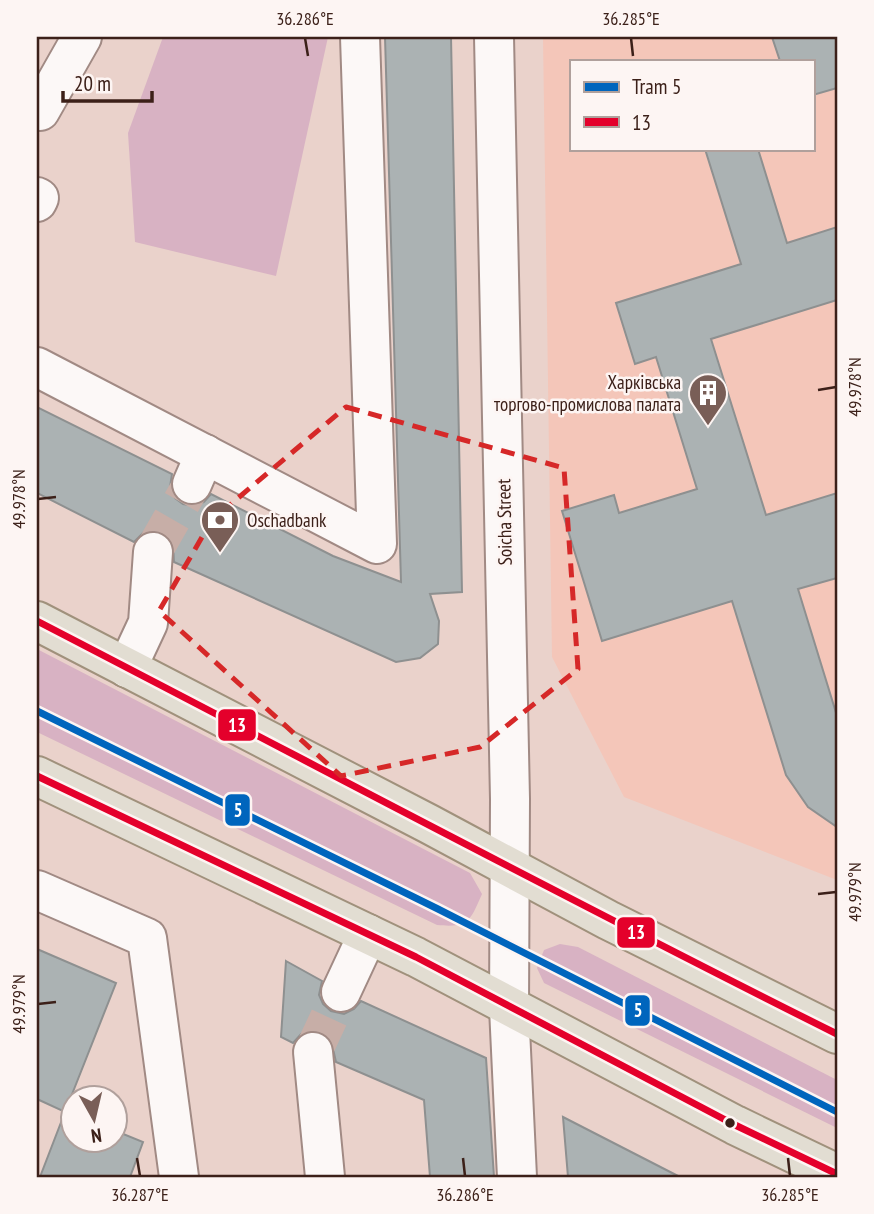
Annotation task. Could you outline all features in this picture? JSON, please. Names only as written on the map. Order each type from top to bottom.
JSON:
[{"type":"main road","points":[[37,621],[608,920],[837,1034]]},
{"type":"main road","points":[[37,776],[416,957],[563,1033],[792,1167],[837,1174]]},
{"type":"street","points":[[40,111],[82,37]]},
{"type":"street","points":[[37,367],[199,469],[377,544],[360,37]]},
{"type":"street","name":"Soicha Street","points":[[494,37],[511,867],[509,1007],[517,1177]]},
{"type":"street","points":[[127,667],[148,623],[153,552]]},
{"type":"street","points":[[37,890],[147,938],[179,1177]]},
{"type":"street","points":[[341,992],[368,934]]},
{"type":"street","points":[[313,1052],[325,1177]]},
{"type":"highlighted area","points":[[346,407],[564,468],[578,669],[480,747],[341,776],[159,611],[212,520]]},
{"type":"shaded area","points":[[163,37],[328,37],[276,276],[135,242],[128,133]]},
{"type":"shaded area","points":[[543,37],[837,37],[837,880],[624,797],[552,657]]},
{"type":"shaded area","points":[[37,649],[470,873],[482,894],[471,916],[462,924],[437,925],[37,732]]},
{"type":"shaded area","points":[[560,944],[578,947],[837,1080],[837,1128],[544,983],[537,968],[544,950]]},
{"type":"building","points":[[385,37],[451,37],[462,592],[430,594],[439,621],[438,644],[420,658],[396,662],[174,562],[173,543],[165,534],[154,530],[144,532],[134,542],[37,493],[37,407],[172,474],[170,487],[175,498],[183,504],[195,506],[204,502],[211,494],[333,556],[401,582]]},
{"type":"building","points":[[772,37],[837,37],[837,88],[814,95],[814,60],[780,60]]},
{"type":"building","name":"Харківська торгово-промислова палата","points":[[705,150],[758,150],[787,243],[837,227],[837,300],[711,339],[766,515],[837,493],[837,578],[798,589],[837,716],[837,827],[808,807],[786,775],[732,601],[602,641],[562,511],[614,495],[619,513],[697,489],[656,357],[635,364],[616,303],[741,264]]},
{"type":"building","points":[[37,949],[116,983],[76,1084],[60,1084],[60,1110],[37,1099]]},
{"type":"building","points":[[286,961],[322,981],[319,995],[323,1004],[331,1011],[344,1014],[354,1009],[361,1001],[486,1058],[494,1177],[430,1177],[424,1100],[336,1062],[331,1040],[321,1032],[312,1030],[301,1034],[293,1043],[281,1037]]},
{"type":"building","points":[[563,1117],[680,1177],[568,1177]]},
{"type":"building","points":[[60,1125],[60,1154],[130,1154],[130,1137],[143,1142],[130,1177],[40,1177]]},
{"type":"tunnel","points":[[153,552],[192,484]]},
{"type":"tunnel","points":[[313,1052],[341,992]]},
{"type":"tram line","name":"5","points":[[37,711],[438,909],[837,1112]]},
{"type":"transit line","name":"13","points":[[37,621],[536,881],[837,1034]]},
{"type":"transit line","name":"13","points":[[37,776],[416,957],[735,1125],[837,1174]]},
{"type":"place","name":"Харківська торгово-промислова палата","points":[[708,427]]},
{"type":"place","name":"Oschadbank","points":[[220,554]]}]
